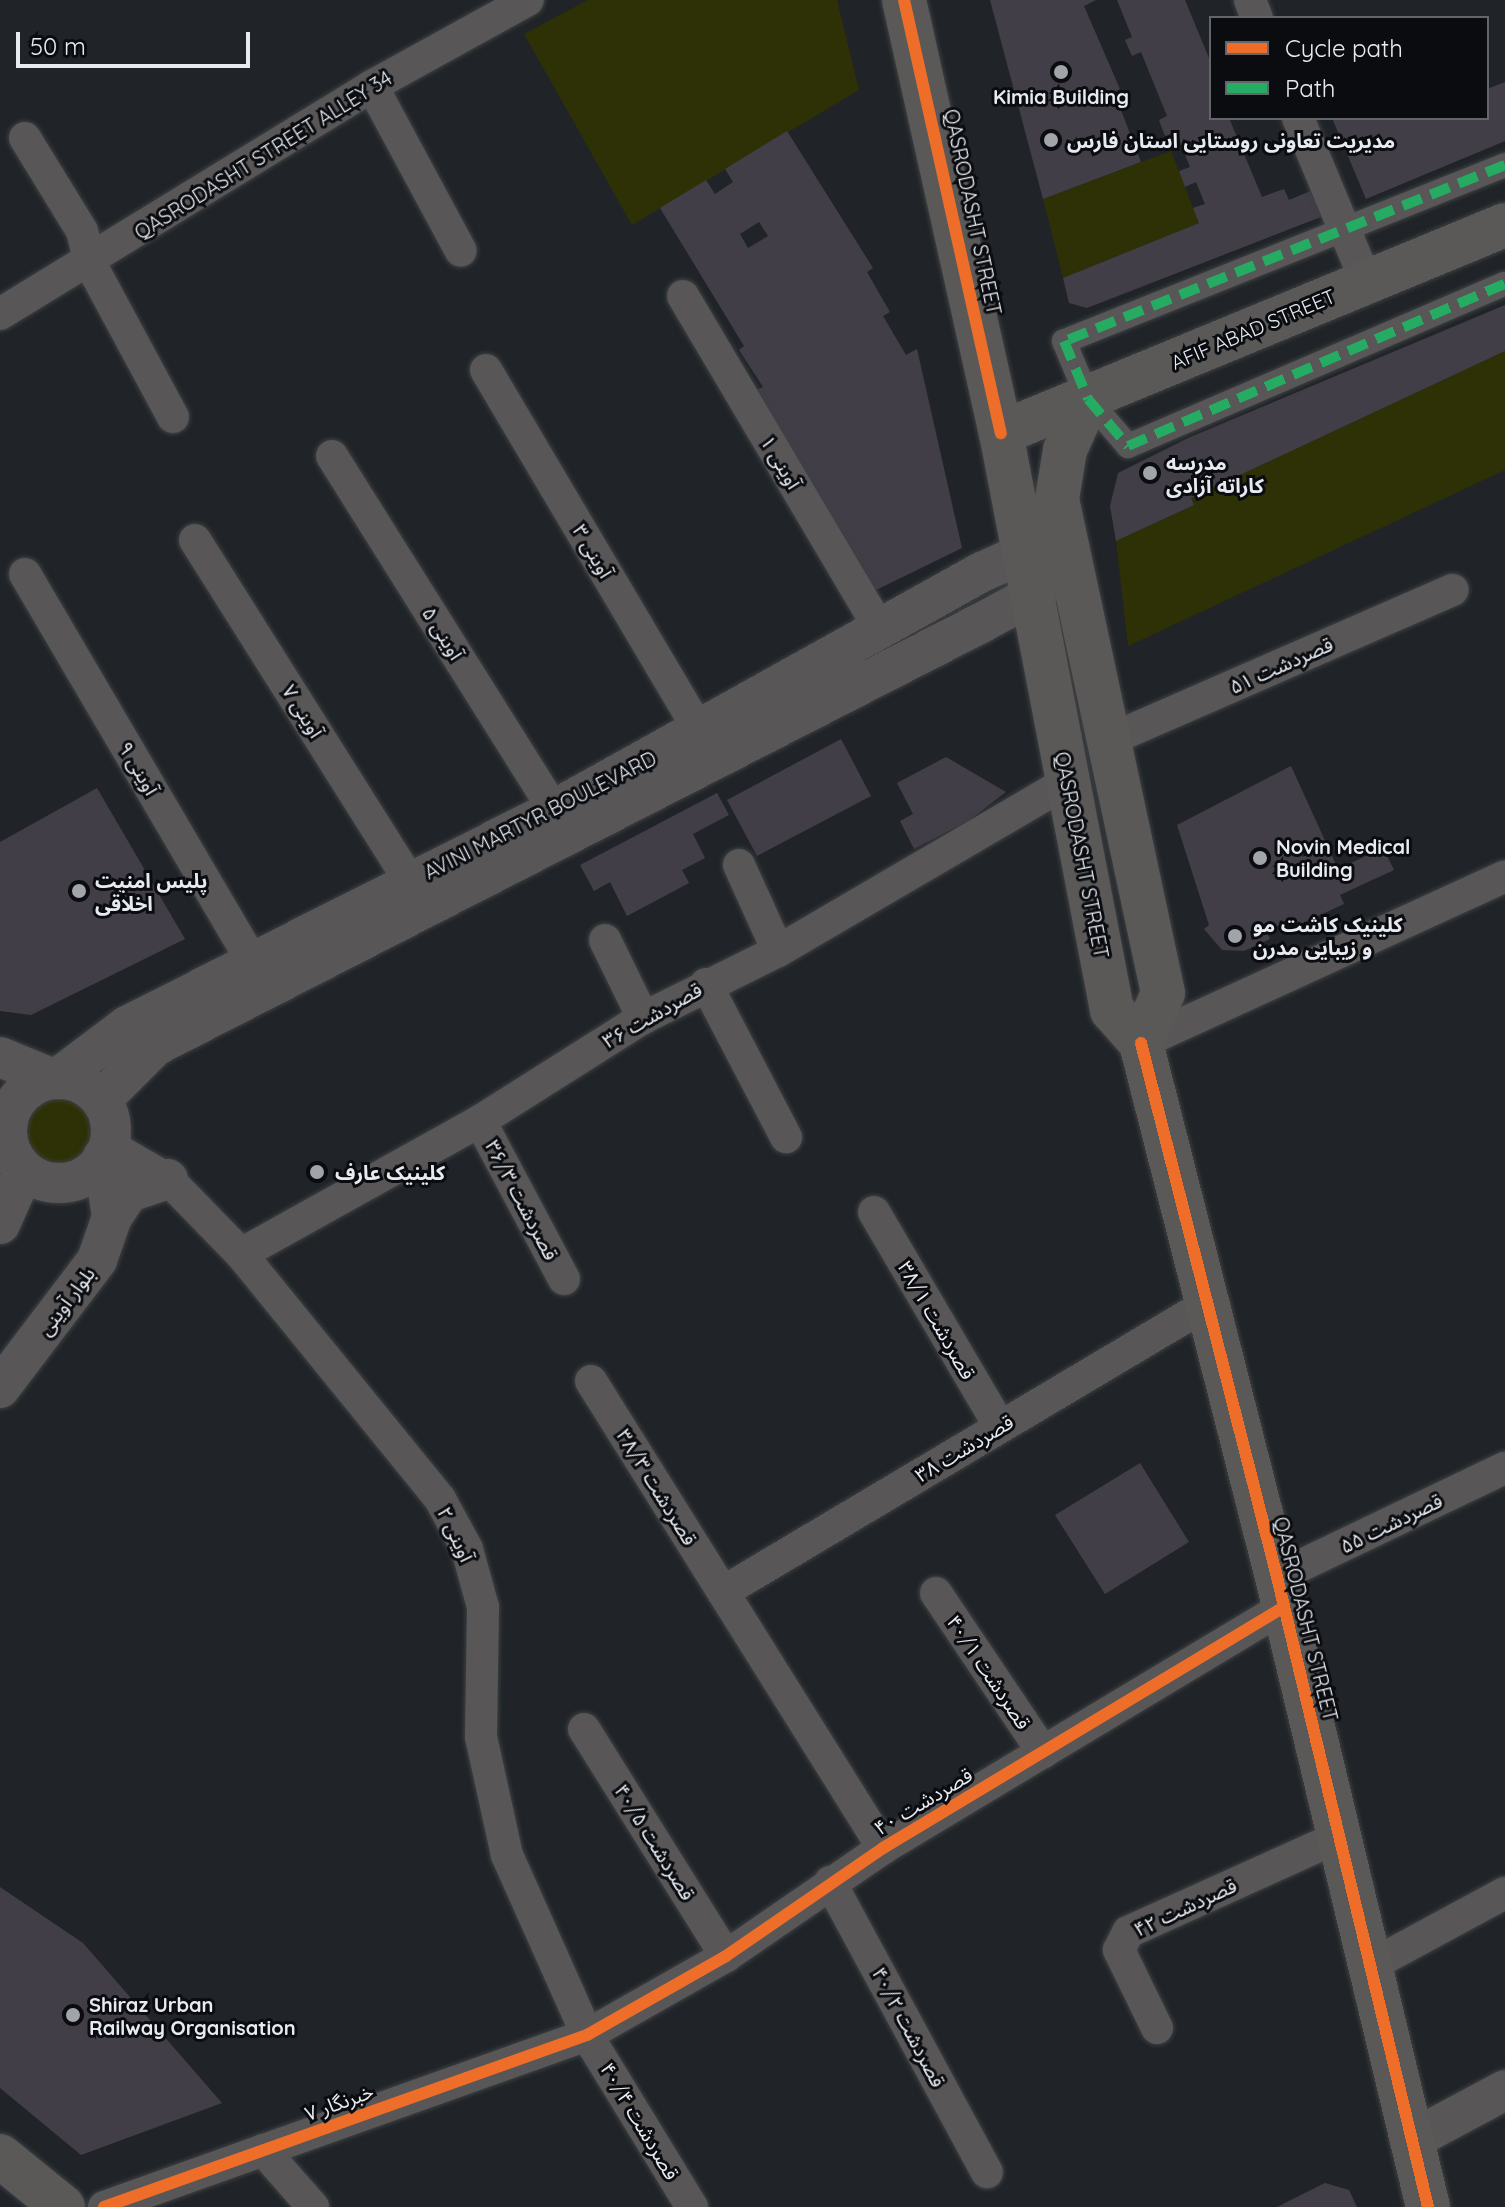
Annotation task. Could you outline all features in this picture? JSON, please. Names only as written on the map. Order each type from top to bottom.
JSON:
[{"type":"main road","name":"QASRODASHT STREET","points":[[904,0],[1001,433],[1112,1010],[1141,1043],[1204,1306],[1281,1592],[1368,1967],[1428,2207]]},
{"type":"main road","name":"AFIF ABAD STREET","points":[[1001,433],[1505,225]]},
{"type":"main road","points":[[1088,399],[1065,450],[1057,499],[1163,993],[1141,1043]]},
{"type":"main road","points":[[0,2156],[63,2207]]},
{"type":"street","name":"QASRODASHT STREET ALLEY 34","points":[[0,314],[90,263],[372,86],[528,0]]},
{"type":"street","points":[[372,86],[461,251]]},
{"type":"street","points":[[1299,120],[1366,281]]},
{"type":"street","points":[[25,138],[82,231],[90,263],[173,417]]},
{"type":"street","points":[[1505,165],[1345,233],[1064,341],[1088,399],[1128,446],[1505,284]]},
{"type":"street","name":"۱ آوینی","points":[[683,296],[880,629]]},
{"type":"street","name":"۳ آوینی","points":[[486,370],[700,732]]},
{"type":"street","name":"۵ آوینی","points":[[332,456],[554,810]]},
{"type":"street","name":"۷ آوینی","points":[[195,540],[410,881]]},
{"type":"street","points":[[1024,553],[1070,559]]},
{"type":"street","name":"AVINI MARTYR BOULEVARD","points":[[56,1078],[127,1026],[554,810],[700,732],[880,629],[1024,553]]},
{"type":"street","name":"AVINI MARTYR BOULEVARD","points":[[101,1100],[155,1046],[1031,596],[1070,559]]},
{"type":"street","name":"۹ آوینی","points":[[25,574],[252,961]]},
{"type":"street","name":"۵۱ قصردشت","points":[[1109,740],[1453,590]]},
{"type":"street","name":"۳۶ قصردشت","points":[[241,1254],[480,1121],[643,1018],[706,984],[778,951],[1067,782]]},
{"type":"street","points":[[739,865],[778,951]]},
{"type":"street","points":[[1141,1043],[1505,876]]},
{"type":"street","points":[[605,940],[643,1018]]},
{"type":"street","points":[[706,984],[786,1137]]},
{"type":"street","points":[[0,1057],[56,1078],[82,1084],[101,1100],[110,1122],[106,1151],[73,1181],[47,1182],[24,1170],[8,1144],[3,1126],[20,1095],[56,1078]]},
{"type":"street","name":"۳۶/۳ قصردشت","points":[[480,1121],[564,1279]]},
{"type":"street","name":"۲ آوینی","points":[[106,1151],[168,1179],[241,1254],[440,1499],[467,1549],[483,1607],[481,1737],[507,1855],[587,2035]]},
{"type":"street","name":"بلوار آوینی","points":[[0,1388],[97,1260],[112,1217],[106,1151]]},
{"type":"street","points":[[0,1224],[24,1170]]},
{"type":"street","points":[[112,1217],[129,1192],[168,1179]]},
{"type":"street","name":"۳۸/۱ قصردشت","points":[[874,1212],[1000,1427]]},
{"type":"street","name":"۳۸ قصردشت","points":[[723,1592],[1204,1306]]},
{"type":"street","name":"۳۸/۳ قصردشت","points":[[591,1381],[883,1848]]},
{"type":"street","name":"۵۵ قصردشت","points":[[1281,1592],[1505,1468]]},
{"type":"street","name":"۴۰ قصردشت","points":[[587,2035],[726,1956],[830,1882],[1043,1752],[1281,1592]]},
{"type":"street","name":"۴۰/۱ قصردشت","points":[[936,1593],[1043,1752]]},
{"type":"street","name":"۴۰/۵ قصردشت","points":[[584,1729],[726,1956]]},
{"type":"street","name":"۴۲ قصردشت","points":[[1157,2028],[1119,1950],[1121,1940],[1338,1837]]},
{"type":"street","name":"۴۰/۲ قصردشت","points":[[830,1882],[987,2172]]},
{"type":"street","points":[[1368,1967],[1505,1893]]},
{"type":"street","name":"۷ خبرنگار","points":[[104,2207],[587,2035]]},
{"type":"street","name":"۴۰/۴ قصردشت","points":[[587,2035],[692,2207]]},
{"type":"street","points":[[1410,2141],[1505,2090]]},
{"type":"street","points":[[263,2150],[313,2207]]},
{"type":"green space","points":[[588,0],[837,0],[859,90],[632,225],[524,34]]},
{"type":"green space","points":[[1171,151],[1199,223],[1063,278],[1043,199]]},
{"type":"green space","points":[[1505,351],[1505,470],[1128,646],[1116,541],[1194,505],[1191,498]]},
{"type":"green space","points":[[59,1093],[74,1096],[91,1110],[98,1132],[95,1147],[81,1164],[59,1171],[44,1168],[27,1154],[20,1132],[23,1117],[37,1100]]},
{"type":"building","points":[[990,0],[1096,0],[1084,6],[1120,89],[1114,92],[1141,162],[1043,199]]},
{"type":"building","points":[[1117,0],[1185,0],[1209,58],[1209,120],[1230,120],[1262,197],[1284,189],[1289,200],[1315,189],[1326,215],[1087,308],[1069,303],[1063,278],[1199,223],[1193,208],[1205,204],[1196,182],[1185,187],[1179,171],[1190,167],[1176,132],[1165,136],[1159,120],[1167,116],[1141,52],[1132,56],[1125,40],[1132,37]]},
{"type":"building","points":[[1505,82],[1505,141],[1366,199],[1333,120],[1489,120],[1489,88]]},
{"type":"building","points":[[787,131],[873,268],[867,272],[890,312],[883,316],[906,355],[917,349],[962,548],[872,592],[756,390],[763,387],[739,350],[744,346],[660,208],[706,180],[715,194],[733,182],[725,169]],"holes":[[[759,222],[768,236],[748,248],[740,234]]]},
{"type":"building","points":[[1505,305],[1505,351],[1191,498],[1194,505],[1116,541],[1110,506],[1118,473],[1188,438]]},
{"type":"building","points":[[841,739],[871,796],[757,856],[727,800]]},
{"type":"building","points":[[946,757],[1006,792],[968,821],[914,849],[900,821],[913,814],[897,783]]},
{"type":"building","name":"Novin Medical Building","points":[[1291,766],[1338,869],[1383,848],[1394,870],[1340,895],[1344,904],[1294,927],[1289,921],[1266,931],[1270,939],[1244,951],[1222,950],[1204,929],[1209,925],[1177,825]]},
{"type":"building","name":"پلیس امنیت اخلاقی","points":[[97,788],[185,939],[31,1015],[0,1011],[0,842]]},
{"type":"building","points":[[717,793],[729,815],[693,834],[705,858],[682,870],[689,883],[627,916],[610,882],[594,891],[580,865]]},
{"type":"building","points":[[1140,1463],[1189,1542],[1105,1594],[1055,1515]]},
{"type":"building","name":"Shiraz Urban Railway Organisation","points":[[0,1887],[83,1943],[222,2103],[81,2155],[0,2088]]},
{"type":"building","points":[[1325,2183],[1349,2190],[1357,2207],[1277,2207]]},
{"type":"marked path","points":[[1505,165],[1064,341],[1088,399],[1128,446],[1505,284]]},
{"type":"cycle path","points":[[904,0],[1001,433]]},
{"type":"cycle path","points":[[1141,1043],[1277,1577],[1428,2207]]},
{"type":"cycle path","points":[[104,2207],[587,2035],[726,1956],[883,1848],[1284,1607]]},
{"type":"place","name":"Kimia Building","points":[[1061,72]]},
{"type":"place","name":"مدیریت تعاونی روستایی استان فارس","points":[[1051,140]]},
{"type":"place","name":"مدرسه کاراته آزادی","points":[[1150,473]]},
{"type":"place","name":"Novin Medical Building","points":[[1260,858]]},
{"type":"place","name":"پلیس امنیت اخلاقی","points":[[79,891]]},
{"type":"place","name":"کلینیک کاشت مو و زیبایی مدرن","points":[[1235,936]]},
{"type":"place","name":"کلینیک عارف","points":[[317,1172]]},
{"type":"place","name":"Shiraz Urban Railway Organisation","points":[[73,2015]]}]
